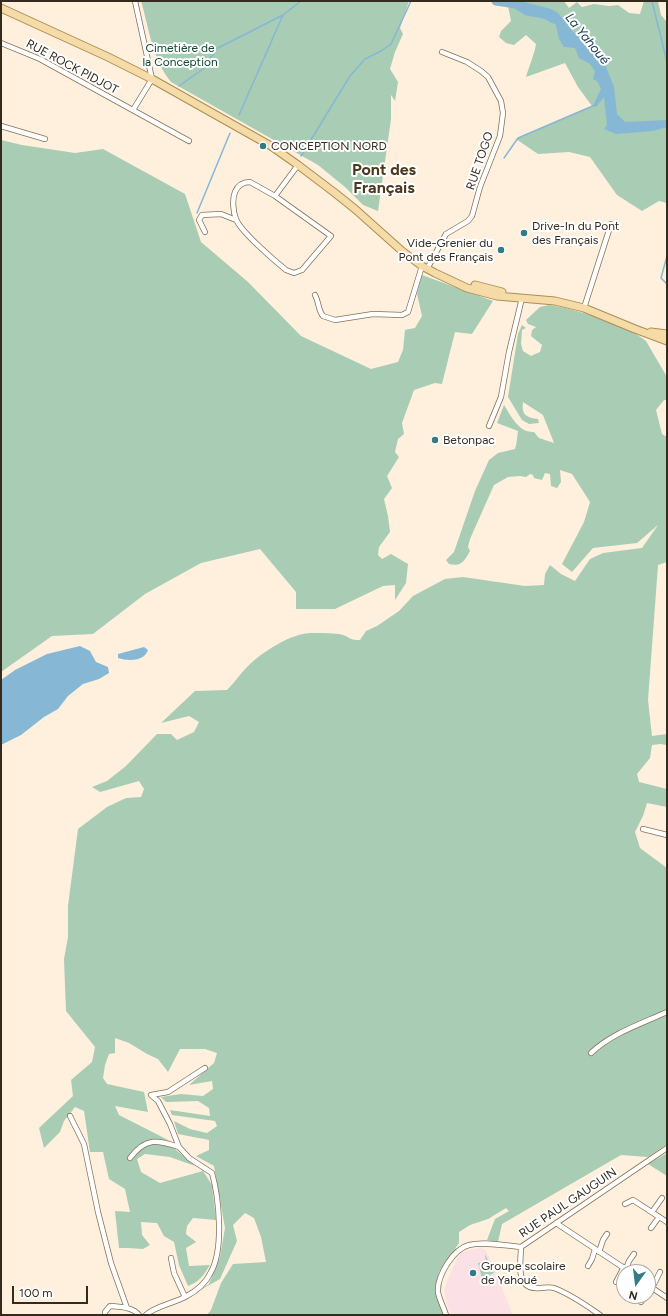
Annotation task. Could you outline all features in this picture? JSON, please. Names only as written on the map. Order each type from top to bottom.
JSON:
[{"type":"main road","points":[[1,8],[97,51],[152,79],[271,146],[355,209],[374,226],[426,266],[467,288],[497,296],[555,301],[584,308],[667,341]]},
{"type":"main road","points":[[635,329],[667,334]]},
{"type":"street","points":[[133,110],[152,79],[135,1]]},
{"type":"street","name":"RUE ROCK PIDJOT","points":[[1,43],[40,59],[189,141]]},
{"type":"street","name":"RUE TOGO","points":[[315,295],[318,302],[319,311],[323,316],[335,320],[373,314],[402,315],[408,312],[426,266],[446,234],[468,221],[472,216],[480,187],[500,136],[503,113],[501,102],[488,77],[481,71],[467,62],[442,52]]},
{"type":"street","points":[[1,126],[46,139]]},
{"type":"street","points":[[275,196],[298,165]]},
{"type":"street","points":[[205,232],[199,222],[202,215],[221,214],[236,220],[250,236],[286,270],[294,273],[302,270],[331,236],[275,196],[250,182],[240,184],[234,195],[236,220]]},
{"type":"street","points":[[584,308],[611,224]]},
{"type":"street","points":[[489,426],[501,396],[509,352],[522,298]]},
{"type":"street","points":[[643,829],[667,835]]},
{"type":"street","points":[[591,1053],[620,1033],[667,1012]]},
{"type":"street","points":[[146,1315],[152,1310],[185,1297],[200,1286],[211,1272],[220,1237],[212,1173],[189,1158],[179,1147],[170,1124],[158,1101],[151,1095],[168,1092],[205,1068]]},
{"type":"street","points":[[70,1116],[84,1144],[98,1212],[111,1263],[127,1308]]},
{"type":"street","points":[[130,1158],[142,1145],[154,1142],[179,1147]]},
{"type":"street","name":"RUE PAUL GAUGUIN","points":[[600,1315],[575,1299],[553,1288],[544,1287],[536,1289],[530,1288],[524,1284],[519,1272],[521,1247],[667,1148]]},
{"type":"street","points":[[652,1212],[662,1198]]},
{"type":"street","points":[[625,1204],[633,1200],[667,1222]]},
{"type":"street","points":[[651,1228],[658,1217]]},
{"type":"street","points":[[556,1223],[619,1264]]},
{"type":"street","points":[[588,1266],[607,1234]]},
{"type":"street","points":[[446,1315],[438,1292],[439,1285],[446,1264],[460,1248],[480,1244],[521,1247]]},
{"type":"street","points":[[628,1264],[634,1254]]},
{"type":"street","points":[[171,1258],[174,1272],[185,1297]]},
{"type":"street","points":[[656,1278],[660,1272]]},
{"type":"street","points":[[656,1291],[667,1298]]},
{"type":"street","points":[[105,1315],[105,1312],[110,1306],[127,1308],[136,1311],[139,1315]]},
{"type":"shaded area","name":"Groupe scolaire de Yahoué","points":[[480,1248],[486,1250],[513,1315],[451,1315],[447,1306],[444,1289],[458,1256],[465,1251]]},
{"type":"green space","name":"Cimetière de la Conception","points":[[141,1],[409,1],[400,28],[403,34],[395,52],[390,69],[398,82],[395,101],[391,95],[391,119],[378,211],[363,205],[345,187],[318,165],[171,82],[159,63],[155,53]]},
{"type":"green space","points":[[507,1],[564,1],[569,8],[577,2],[582,7],[594,4],[609,6],[618,5],[629,13],[640,14],[644,1],[658,1],[661,15],[667,22],[667,203],[659,201],[642,211],[617,195],[590,157],[569,152],[538,154],[516,139],[592,106],[578,87],[565,63],[526,77],[536,44],[526,35],[514,45],[506,43],[499,37],[501,31],[511,21]]},
{"type":"green space","points":[[1,140],[22,145],[75,153],[103,149],[185,194],[201,242],[248,282],[301,336],[371,369],[398,362],[403,350],[405,330],[415,328],[422,316],[417,294],[422,275],[493,301],[472,334],[455,332],[442,384],[435,383],[414,390],[402,423],[404,434],[398,439],[395,452],[399,457],[387,476],[392,488],[384,499],[390,532],[379,547],[378,555],[382,559],[391,554],[408,564],[406,583],[395,600],[395,585],[383,586],[335,609],[296,609],[296,592],[260,549],[201,563],[145,594],[93,634],[52,636],[1,672]]},
{"type":"green space","points":[[549,305],[599,318],[637,335],[646,341],[667,377],[667,400],[664,400],[656,410],[662,434],[667,437],[667,562],[658,565],[648,700],[652,736],[667,734],[667,745],[652,745],[650,758],[637,774],[639,782],[667,789],[667,807],[647,803],[643,816],[635,832],[640,848],[667,868],[667,1144],[648,1157],[621,1155],[502,1224],[498,1242],[487,1240],[495,1219],[509,1211],[506,1208],[488,1219],[470,1225],[459,1232],[459,1243],[439,1272],[435,1289],[444,1315],[207,1315],[211,1310],[221,1283],[233,1264],[266,1262],[261,1237],[254,1218],[245,1213],[233,1225],[237,1241],[220,1279],[195,1293],[209,1284],[220,1257],[225,1228],[214,1166],[196,1156],[209,1150],[209,1140],[178,1134],[174,1121],[190,1129],[207,1133],[217,1126],[215,1121],[172,1115],[170,1110],[210,1116],[209,1108],[198,1101],[166,1102],[161,1097],[181,1094],[203,1096],[213,1089],[212,1081],[189,1085],[214,1063],[217,1053],[205,1049],[180,1049],[168,1072],[158,1059],[129,1043],[115,1038],[115,1053],[109,1054],[105,1065],[103,1078],[107,1084],[144,1092],[148,1112],[115,1106],[119,1115],[172,1142],[176,1150],[195,1166],[170,1157],[145,1154],[137,1159],[141,1172],[160,1183],[203,1171],[212,1185],[216,1220],[193,1218],[187,1226],[186,1234],[196,1242],[186,1248],[189,1266],[210,1265],[201,1278],[188,1286],[179,1265],[174,1242],[164,1236],[157,1223],[141,1222],[142,1235],[150,1245],[143,1249],[119,1248],[115,1211],[130,1212],[125,1189],[109,1179],[103,1152],[90,1152],[84,1111],[75,1107],[64,1121],[60,1132],[44,1148],[39,1128],[73,1096],[71,1080],[92,1062],[95,1047],[66,1011],[64,959],[68,937],[68,906],[78,829],[107,807],[126,798],[141,797],[144,789],[139,781],[100,792],[92,787],[107,781],[126,766],[157,734],[171,734],[177,740],[194,732],[199,722],[189,716],[161,723],[195,691],[227,690],[253,661],[277,644],[295,636],[328,633],[340,634],[352,639],[360,640],[366,631],[377,626],[399,611],[413,596],[445,579],[463,577],[525,586],[544,585],[545,574],[550,565],[561,574],[575,581],[590,559],[603,553],[642,548],[658,525],[637,543],[593,548],[572,572],[562,564],[584,522],[590,502],[572,474],[560,470],[561,482],[557,488],[551,486],[550,474],[545,473],[542,480],[534,478],[533,475],[530,474],[526,477],[508,477],[494,485],[470,539],[468,547],[470,551],[466,558],[457,565],[449,564],[446,560],[454,552],[475,491],[489,460],[498,453],[515,449],[518,431],[497,423],[504,405],[520,427],[529,432],[534,432],[539,438],[554,443],[543,415],[523,402],[523,410],[525,415],[530,418],[538,419],[539,423],[529,424],[522,420],[508,397],[518,334],[522,325],[526,328],[522,330],[521,344],[523,351],[531,356],[540,352],[542,345],[531,336],[532,330],[536,327],[528,324],[526,320],[540,307]]},
{"type":"green space","points":[[667,1153],[667,1176],[648,1164]]},
{"type":"green space","points":[[485,1254],[494,1273],[482,1278],[478,1263],[486,1262]]},
{"type":"water","points":[[505,1],[520,1],[551,9],[558,13],[573,32],[596,52],[606,67],[614,87],[617,114],[625,122],[667,120],[667,127],[653,131],[616,134],[604,129],[607,125],[604,97],[596,107],[594,104],[601,89],[597,81],[593,79],[595,71],[590,64],[579,58],[575,48],[564,47],[559,39],[556,25],[543,13]]},
{"type":"water","points":[[80,646],[90,651],[96,662],[108,667],[109,673],[99,679],[83,684],[68,696],[58,709],[44,717],[21,735],[1,745],[1,680],[15,670],[47,654]]},
{"type":"water","points":[[144,647],[148,650],[143,657],[139,659],[126,660],[118,658],[118,654]]},
{"type":"waterway","points":[[239,115],[283,15],[301,1]]},
{"type":"waterway","points":[[301,156],[350,76],[365,59],[391,44],[411,1]]},
{"type":"waterway","name":"La Yahoué","points":[[496,1],[516,4],[527,11],[545,14],[554,19]]},
{"type":"waterway","points":[[652,1],[667,62]]},
{"type":"waterway","points":[[179,86],[203,69],[214,53],[214,50],[283,15]]},
{"type":"waterway","points":[[504,158],[518,138],[595,105]]},
{"type":"waterway","points":[[197,213],[230,133]]},
{"type":"waterway","points":[[667,256],[661,278],[667,284]]},
{"type":"place","name":"CONCEPTION NORD","points":[[263,146]]},
{"type":"place","name":"Drive-In du Pont des Français","points":[[524,233]]},
{"type":"place","name":"Vide-Grenier du Pont des Français","points":[[501,250]]},
{"type":"place","name":"Betonpac","points":[[435,440]]},
{"type":"place","name":"Groupe scolaire de Yahoué","points":[[473,1273]]},
{"type":"district","name":"Pont des Français","points":[[384,179]]}]
